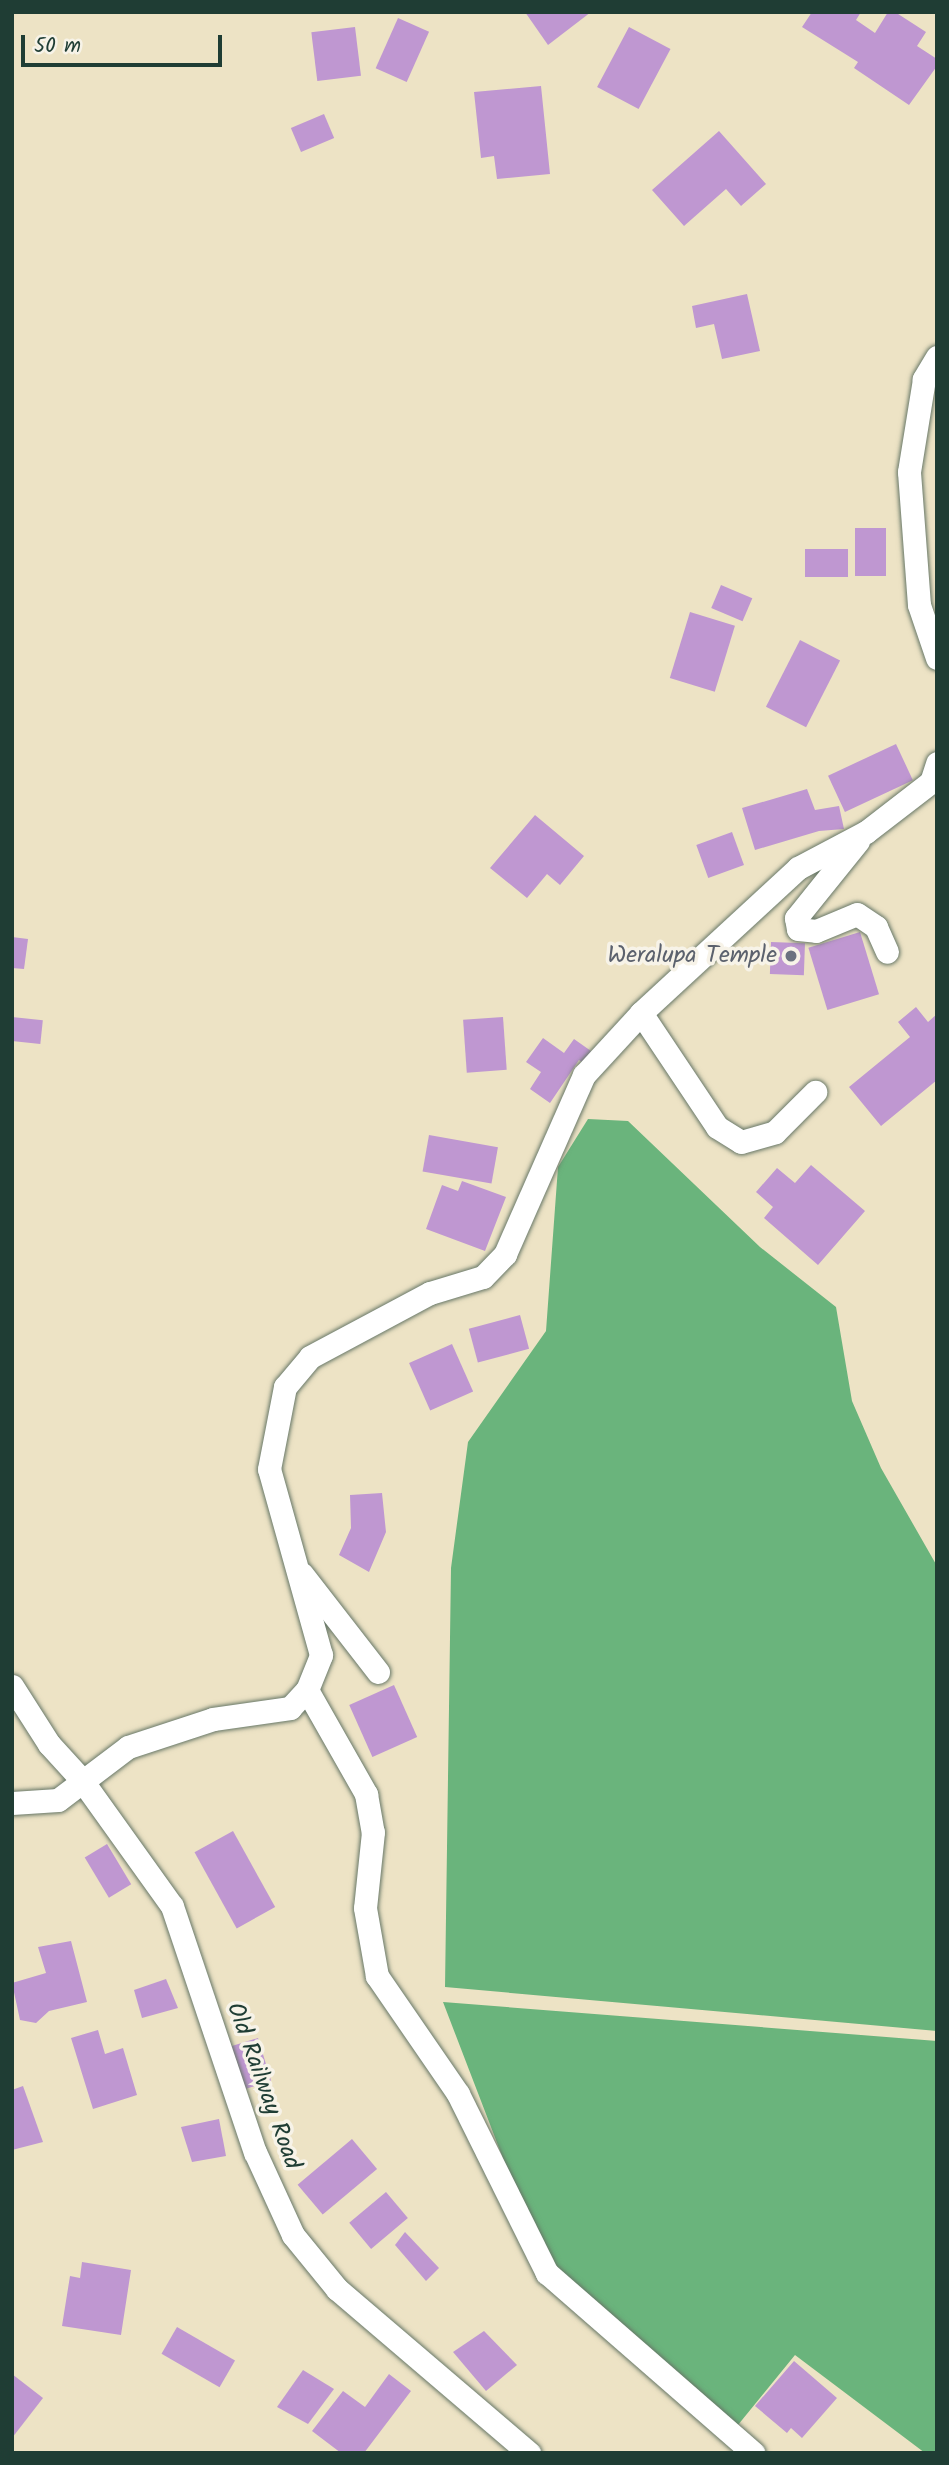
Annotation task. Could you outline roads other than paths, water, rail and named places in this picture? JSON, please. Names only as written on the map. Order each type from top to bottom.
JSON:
[{"type":"street","points":[[937,357],[924,379],[909,472],[919,605],[937,658]]},
{"type":"street","points":[[12,1803],[58,1800],[81,1779],[128,1747],[213,1719],[290,1707],[307,1690],[321,1654],[269,1469],[285,1387],[310,1357],[430,1293],[482,1277],[505,1254],[584,1075],[640,1013],[798,868],[866,832],[931,782],[937,763]]},
{"type":"street","points":[[866,832],[796,918],[798,929],[817,931],[857,914],[877,927],[887,952]]},
{"type":"street","points":[[640,1013],[717,1127],[741,1142],[775,1132],[815,1093]]},
{"type":"street","points":[[294,1564],[378,1672]]},
{"type":"street","name":"Old Railway Road","points":[[12,1686],[49,1744],[81,1779],[172,1906],[255,2152],[293,2235],[337,2289],[529,2453]]},
{"type":"street","points":[[307,1690],[366,1794],[373,1832],[365,1908],[377,1976],[458,2094],[547,2273],[753,2453]]},
{"type":"place","name":"Weralupa Temple","points":[[791,956]]}]
